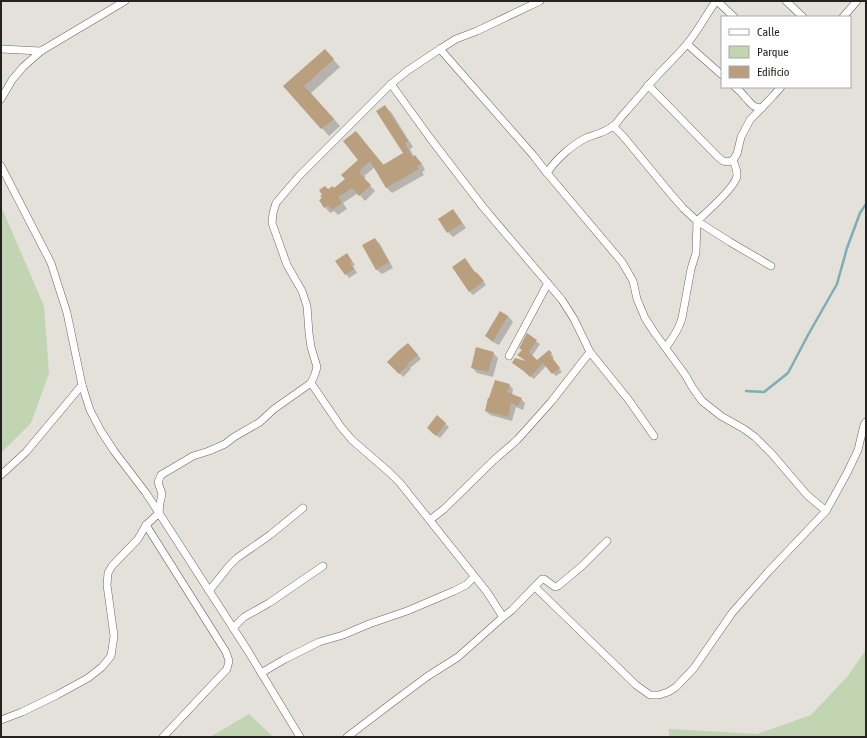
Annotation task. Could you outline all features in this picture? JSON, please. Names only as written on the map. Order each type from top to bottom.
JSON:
[{"type":"street","points":[[1,99],[12,80],[23,67],[41,51],[62,40],[125,1]]},
{"type":"street","points":[[1,720],[43,702],[88,678],[102,667],[111,656],[114,636],[107,585],[108,573],[112,566],[138,539],[146,525],[159,513],[162,494],[158,482],[161,475],[193,456],[225,444],[260,422],[274,409],[311,383],[316,367],[309,334],[307,306],[302,291],[287,264],[272,223],[276,203],[299,176],[391,84],[407,71],[456,40],[540,1]]},
{"type":"street","points":[[547,173],[552,165],[575,144],[588,137],[602,133],[613,126],[648,85],[687,44],[698,30],[716,1],[733,16]]},
{"type":"street","points":[[786,1],[802,16]]},
{"type":"street","points":[[844,16],[857,1]]},
{"type":"street","points":[[687,44],[721,74]]},
{"type":"street","points":[[1,49],[41,51]]},
{"type":"street","points":[[440,49],[532,155],[626,268],[633,281],[637,299],[643,313],[654,332],[666,347],[702,401],[721,416],[755,437],[772,454],[807,495],[826,511]]},
{"type":"street","points":[[391,84],[478,200],[562,300],[574,319],[590,352],[628,399],[654,436]]},
{"type":"street","points":[[648,85],[717,156],[723,161],[728,162],[733,160],[737,154],[741,137],[750,120],[780,88]]},
{"type":"street","points":[[736,88],[754,106],[762,108]]},
{"type":"street","points":[[613,126],[683,208],[697,221],[771,266]]},
{"type":"street","points":[[666,347],[676,334],[682,318],[691,269],[696,253],[697,221],[729,189],[736,179],[736,167],[733,160]]},
{"type":"street","points":[[1,166],[51,263],[67,313],[82,385],[90,410],[114,451],[146,493],[233,628],[300,737]]},
{"type":"street","points":[[509,356],[548,283]]},
{"type":"street","points":[[430,520],[444,509],[494,460],[517,440],[551,402],[590,352]]},
{"type":"street","points":[[311,383],[341,427],[352,440],[400,483],[487,592],[503,617]]},
{"type":"street","points":[[1,475],[26,452],[82,385]]},
{"type":"street","points":[[534,587],[636,685],[650,695],[668,692],[676,687],[694,668],[732,613],[768,572],[826,511],[858,450],[866,422]]},
{"type":"street","points":[[209,591],[237,558],[270,535],[303,508]]},
{"type":"street","points":[[146,525],[226,652],[229,661],[228,669],[163,737]]},
{"type":"street","points":[[347,737],[422,680],[458,657],[512,610],[544,578],[555,586],[558,586],[582,566],[607,541]]},
{"type":"street","points":[[233,628],[244,617],[269,603],[323,566]]},
{"type":"street","points":[[261,673],[319,642],[343,635],[407,611],[454,591],[466,585],[474,577]]},
{"type":"green space","points":[[1,208],[44,306],[49,373],[31,423],[1,453]]},
{"type":"green space","points":[[866,650],[866,737],[669,737],[669,729],[757,734],[811,715],[847,677]]},
{"type":"green space","points":[[249,714],[273,737],[210,737]]},
{"type":"building","points":[[325,49],[334,59],[304,86],[334,119],[321,129],[283,86]]},
{"type":"building","points":[[385,105],[408,141],[405,143],[412,157],[415,155],[421,164],[417,166],[419,169],[386,188],[370,161],[360,170],[361,171],[359,173],[371,185],[359,196],[352,188],[338,197],[342,203],[332,210],[328,205],[324,208],[319,200],[322,198],[320,196],[322,195],[319,190],[325,186],[328,189],[333,186],[334,188],[345,179],[341,175],[358,160],[343,141],[356,131],[383,165],[403,153],[376,111]]},
{"type":"building","points":[[453,209],[462,223],[447,233],[438,219]]},
{"type":"building","points":[[375,238],[389,262],[376,270],[362,245]]},
{"type":"building","points":[[347,253],[352,261],[350,263],[354,269],[345,275],[335,261]]},
{"type":"building","points":[[465,258],[475,273],[476,272],[484,281],[469,292],[452,267]]},
{"type":"building","points":[[500,311],[508,316],[493,341],[485,336]]},
{"type":"building","points":[[527,333],[537,340],[529,352],[537,360],[549,350],[552,353],[550,355],[560,368],[552,374],[543,363],[530,377],[512,363],[515,358],[526,361],[517,355],[522,350],[519,348]]},
{"type":"building","points":[[408,343],[418,355],[407,364],[408,365],[399,374],[387,362]]},
{"type":"building","points":[[476,347],[494,352],[488,372],[471,368]]},
{"type":"building","points":[[495,380],[510,384],[507,392],[522,398],[518,406],[511,403],[508,417],[485,411]]},
{"type":"building","points":[[437,415],[446,423],[436,436],[427,428]]},
{"type":"waterway","points":[[746,391],[764,392],[788,373],[837,284],[847,248],[860,213],[866,204]]}]
